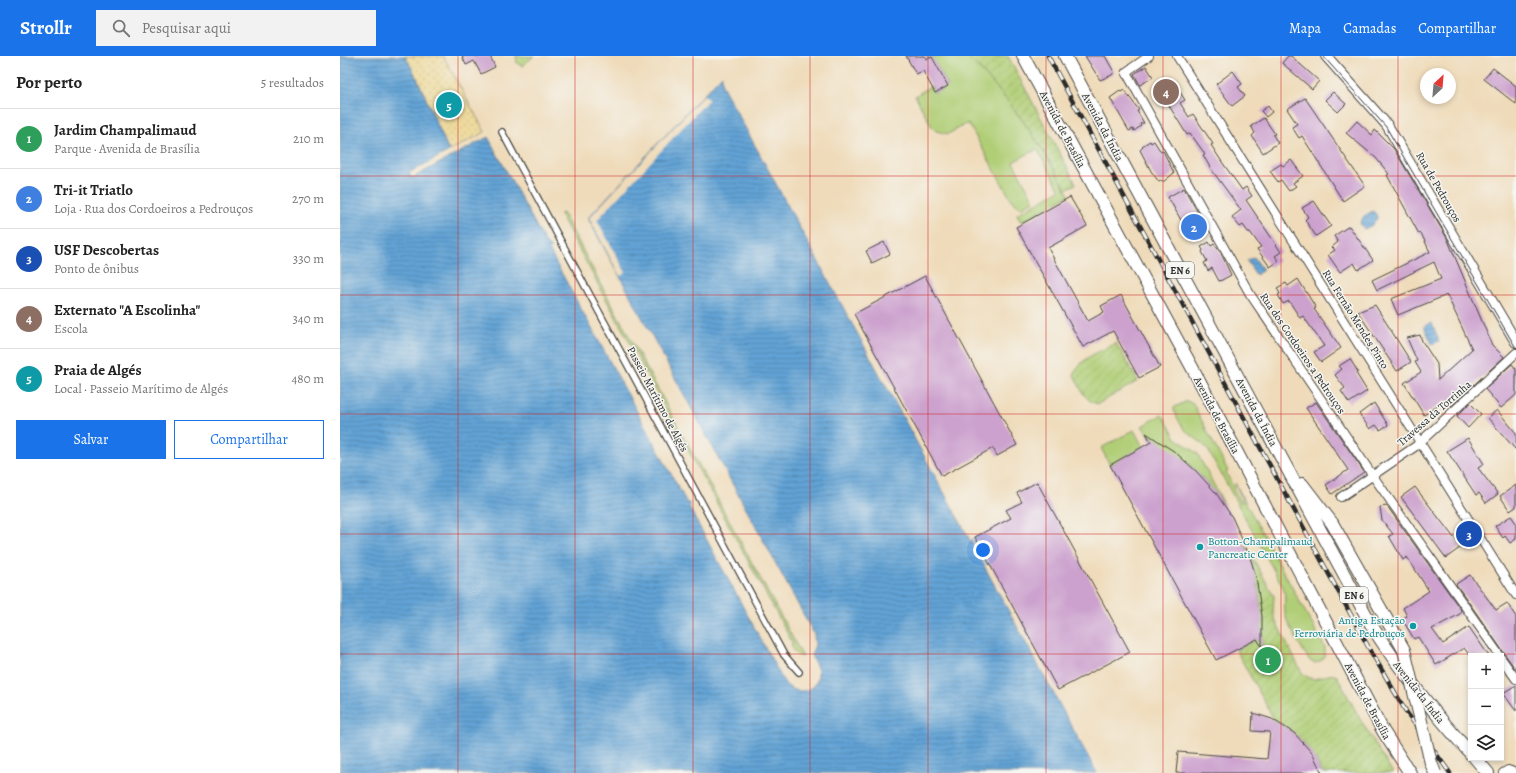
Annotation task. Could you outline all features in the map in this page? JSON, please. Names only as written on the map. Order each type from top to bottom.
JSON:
[{"type":"main road","name":"Avenida de Brasília","points":[[1024,56],[1200,382],[1383,731],[1410,773]]},
{"type":"main road","name":"Avenida da Índia","points":[[1065,56],[1373,628],[1398,666],[1429,706],[1468,751]]},
{"type":"main road","points":[[1280,456],[1332,523],[1404,650],[1431,763],[1435,773]]},
{"type":"main road","points":[[1478,761],[1488,773]]},
{"type":"street","name":"Rua dos Cordoeiros a Pedrouços","points":[[1149,56],[1126,72],[1250,294],[1372,476],[1497,653]]},
{"type":"street","name":"Rua Fernão Mendes Pinto","points":[[1177,56],[1516,595]]},
{"type":"street","name":"Rua de Pedrouços","points":[[1326,56],[1387,125],[1516,342]]},
{"type":"street","name":"Passeio Marítimo de Algés","points":[[502,132],[780,645],[783,654],[799,672]]},
{"type":"street","name":"Travessa da Torrinha","points":[[1341,497],[1420,442],[1516,353]]},
{"type":"street","name":"Rua dos Cordoeiros a Pedrouços","points":[[1504,662],[1516,679]]},
{"type":"street","points":[[1503,773],[1508,770],[1516,773]]},
{"type":"green space","points":[[516,56],[534,56],[522,66],[517,63]]},
{"type":"green space","points":[[925,56],[967,56],[997,88],[1023,121],[1047,157],[1069,195],[1021,222],[1017,214],[1060,190],[1037,149],[1013,162],[1034,201],[1021,208],[1012,201],[968,123],[948,134],[936,131],[932,127],[915,96],[931,86],[935,93],[948,86],[932,57],[927,59]]},
{"type":"green space","points":[[967,56],[1008,56],[1076,184],[1066,189],[1045,153],[1009,102]]},
{"type":"green space","points":[[563,213],[803,657],[798,655],[793,650],[792,642],[560,214]]},
{"type":"green space","points":[[1116,343],[1138,381],[1098,404],[1093,403],[1083,393],[1074,375],[1081,364],[1091,356]]},
{"type":"green space","points":[[1187,401],[1193,404],[1228,471],[1226,472],[1240,502],[1243,502],[1235,483],[1325,648],[1325,656],[1322,660],[1315,663],[1310,661],[1286,618],[1283,587],[1208,450],[1188,433],[1179,422],[1173,408]]},
{"type":"green space","points":[[1161,415],[1164,417],[1176,438],[1197,453],[1224,504],[1210,486],[1190,465],[1145,431],[1142,426]]},
{"type":"green space","points":[[1134,430],[1143,447],[1110,465],[1101,448]]},
{"type":"green space","points":[[1245,544],[1274,596],[1273,611],[1276,622],[1301,671],[1306,676],[1316,679],[1328,675],[1337,676],[1360,719],[1393,773],[1322,773],[1316,760],[1301,739],[1289,729],[1275,721],[1236,650],[1257,639],[1262,646],[1257,581]]},
{"type":"sand","points":[[405,56],[443,56],[485,132],[449,151],[417,78]]},
{"type":"water","points":[[340,56],[405,56],[417,78],[449,151],[409,173],[412,178],[488,137],[546,244],[551,248],[549,250],[687,503],[689,503],[690,509],[784,682],[794,689],[805,691],[815,685],[817,680],[818,671],[811,655],[815,645],[814,634],[588,218],[722,75],[722,85],[1097,773],[340,773]]},
{"type":"water","points":[[1373,211],[1378,217],[1372,225],[1364,229],[1360,223],[1364,216]]},
{"type":"water","points":[[1254,257],[1263,270],[1256,275],[1247,261]]},
{"type":"water","points":[[1432,323],[1439,341],[1432,344],[1424,326]]},
{"type":"pier","points":[[704,95],[709,99],[597,220],[626,273],[620,276],[589,218]]},
{"type":"building","points":[[462,56],[490,56],[495,67],[481,74],[474,61],[466,65]]},
{"type":"building","points":[[906,56],[925,56],[927,59],[932,57],[948,86],[935,93],[923,71],[916,74]]},
{"type":"building","points":[[1085,56],[1105,56],[1114,72],[1112,75],[1100,80]]},
{"type":"building","points":[[1288,56],[1291,56],[1319,81],[1312,89],[1282,63]]},
{"type":"building","points":[[1146,66],[1153,77],[1140,85],[1134,74]]},
{"type":"building","points":[[1493,68],[1516,86],[1516,104],[1484,79]]},
{"type":"building","points":[[1233,71],[1242,84],[1238,87],[1245,96],[1232,106],[1216,84]]},
{"type":"building","points":[[1170,77],[1185,100],[1180,103],[1189,117],[1193,114],[1213,144],[1211,145],[1242,190],[1246,187],[1252,196],[1246,200],[1281,252],[1275,256],[1279,261],[1270,267],[1257,249],[1261,247],[1250,232],[1248,232],[1243,225],[1240,227],[1232,217],[1241,210],[1211,169],[1203,155],[1205,154],[1190,133],[1187,135],[1157,86]]},
{"type":"building","points":[[1124,90],[1139,110],[1137,111],[1144,123],[1140,124],[1141,126],[1134,131],[1133,129],[1129,131],[1110,98]]},
{"type":"building","points":[[1333,92],[1346,104],[1338,112],[1325,100]]},
{"type":"building","points":[[1305,98],[1365,186],[1343,201],[1302,136],[1299,138],[1292,127],[1297,124],[1287,109]]},
{"type":"building","points":[[1268,106],[1272,112],[1266,117],[1261,111]]},
{"type":"building","points":[[1264,118],[1275,134],[1273,135],[1278,143],[1263,153],[1252,136],[1255,133],[1251,126]]},
{"type":"building","points":[[1357,121],[1372,135],[1375,130],[1394,149],[1447,238],[1492,345],[1504,357],[1451,406],[1447,400],[1424,415],[1404,383],[1421,372],[1415,362],[1417,361],[1407,338],[1420,335],[1422,341],[1437,364],[1438,380],[1472,349],[1447,295],[1398,315],[1391,299],[1441,279],[1434,262],[1377,290],[1372,280],[1430,252],[1421,233],[1419,234],[1387,175],[1389,174],[1376,158],[1346,133]]},
{"type":"building","points":[[1150,141],[1151,143],[1154,141],[1161,152],[1163,151],[1174,173],[1163,182],[1162,180],[1159,182],[1151,171],[1140,150],[1143,147],[1142,146]]},
{"type":"building","points":[[1291,160],[1303,176],[1293,183],[1296,186],[1289,191],[1281,180],[1278,182],[1270,171],[1281,164],[1283,166]]},
{"type":"building","points":[[1184,188],[1206,227],[1190,236],[1168,197]]},
{"type":"building","points":[[1070,197],[1087,226],[1048,248],[1088,321],[1104,312],[1101,306],[1121,295],[1160,367],[1139,378],[1113,331],[1083,347],[1016,227]]},
{"type":"building","points":[[1314,201],[1331,226],[1316,236],[1305,220],[1308,217],[1302,208]]},
{"type":"building","points":[[1349,226],[1373,260],[1358,270],[1354,263],[1340,272],[1328,255],[1335,250],[1332,247],[1338,242],[1334,236]]},
{"type":"building","points":[[884,242],[890,254],[872,263],[866,251]]},
{"type":"building","points":[[1209,242],[1211,246],[1214,244],[1221,253],[1231,275],[1219,281],[1212,268],[1208,271],[1204,263],[1207,261],[1201,247]]},
{"type":"building","points":[[925,276],[1017,445],[997,456],[993,448],[942,476],[854,314]]},
{"type":"building","points":[[1298,279],[1316,308],[1314,309],[1341,348],[1321,362],[1314,352],[1324,346],[1303,316],[1300,318],[1289,301],[1283,304],[1278,295],[1280,294],[1277,288],[1286,283],[1288,286]]},
{"type":"building","points":[[1375,305],[1411,362],[1397,371],[1358,312]]},
{"type":"building","points":[[1350,359],[1358,372],[1356,373],[1367,391],[1349,403],[1341,391],[1345,388],[1335,375],[1342,369],[1339,366]]},
{"type":"building","points":[[1512,364],[1516,369],[1516,395],[1501,408],[1485,389]]},
{"type":"building","points":[[1316,402],[1364,472],[1332,494],[1326,485],[1348,470],[1306,408]]},
{"type":"building","points":[[1374,403],[1388,425],[1380,430],[1376,425],[1370,429],[1359,414]]},
{"type":"building","points":[[1470,403],[1481,414],[1468,428],[1457,416]]},
{"type":"building","points":[[1497,410],[1516,433],[1516,450],[1488,418]]},
{"type":"building","name":"Botton-Champalimaud Pancreatic Center","points":[[1146,433],[1175,452],[1196,471],[1216,493],[1232,517],[1250,557],[1256,577],[1262,616],[1262,647],[1257,639],[1216,660],[1110,465],[1151,442]]},
{"type":"building","points":[[1468,438],[1484,464],[1478,468],[1498,494],[1486,503],[1479,493],[1476,495],[1447,451]]},
{"type":"building","points":[[1037,482],[1130,652],[1058,690],[975,537],[1011,518],[1006,510],[1022,502],[1017,493]]},
{"type":"building","points":[[1516,485],[1516,507],[1510,511],[1500,496]]},
{"type":"building","points":[[1415,487],[1461,547],[1446,558],[1401,497]]},
{"type":"building","points":[[1387,506],[1461,610],[1460,614],[1432,629],[1443,644],[1469,627],[1487,653],[1468,653],[1464,648],[1436,665],[1418,637],[1414,639],[1402,619],[1407,616],[1403,608],[1429,591],[1407,557],[1403,560],[1389,536],[1393,534],[1382,520],[1380,507]]},
{"type":"building","points":[[1511,516],[1516,523],[1516,539],[1510,543],[1505,536],[1503,538],[1495,526]]},
{"type":"building","points":[[1470,575],[1496,610],[1507,603],[1516,617],[1516,670],[1456,584]]},
{"type":"building","points":[[1516,685],[1516,711],[1504,694],[1504,692]]},
{"type":"building","points":[[1253,713],[1272,719],[1294,733],[1312,753],[1322,773],[1176,773],[1178,752],[1267,759],[1270,732],[1252,731]]},
{"type":"tram line","points":[[1323,56],[1386,127],[1516,348]]},
{"type":"railway","points":[[1048,56],[1370,650],[1407,713],[1450,773]]},
{"type":"place","name":"Externato \"A Escolinha\"","points":[[1166,92]]},
{"type":"place","name":"Praia de Algés","points":[[449,105]]},
{"type":"place","name":"Tri-it Triatlo","points":[[1194,227]]},
{"type":"place","name":"USF Descobertas","points":[[1469,534]]},
{"type":"place","name":"Botton-Champalimaud Pancreatic Center","points":[[1200,547]]},
{"type":"place","name":"Antiga Estação Ferroviária de Pedrouços","points":[[1413,626]]},
{"type":"place","name":"Jardim Champalimaud","points":[[1268,660]]}]
